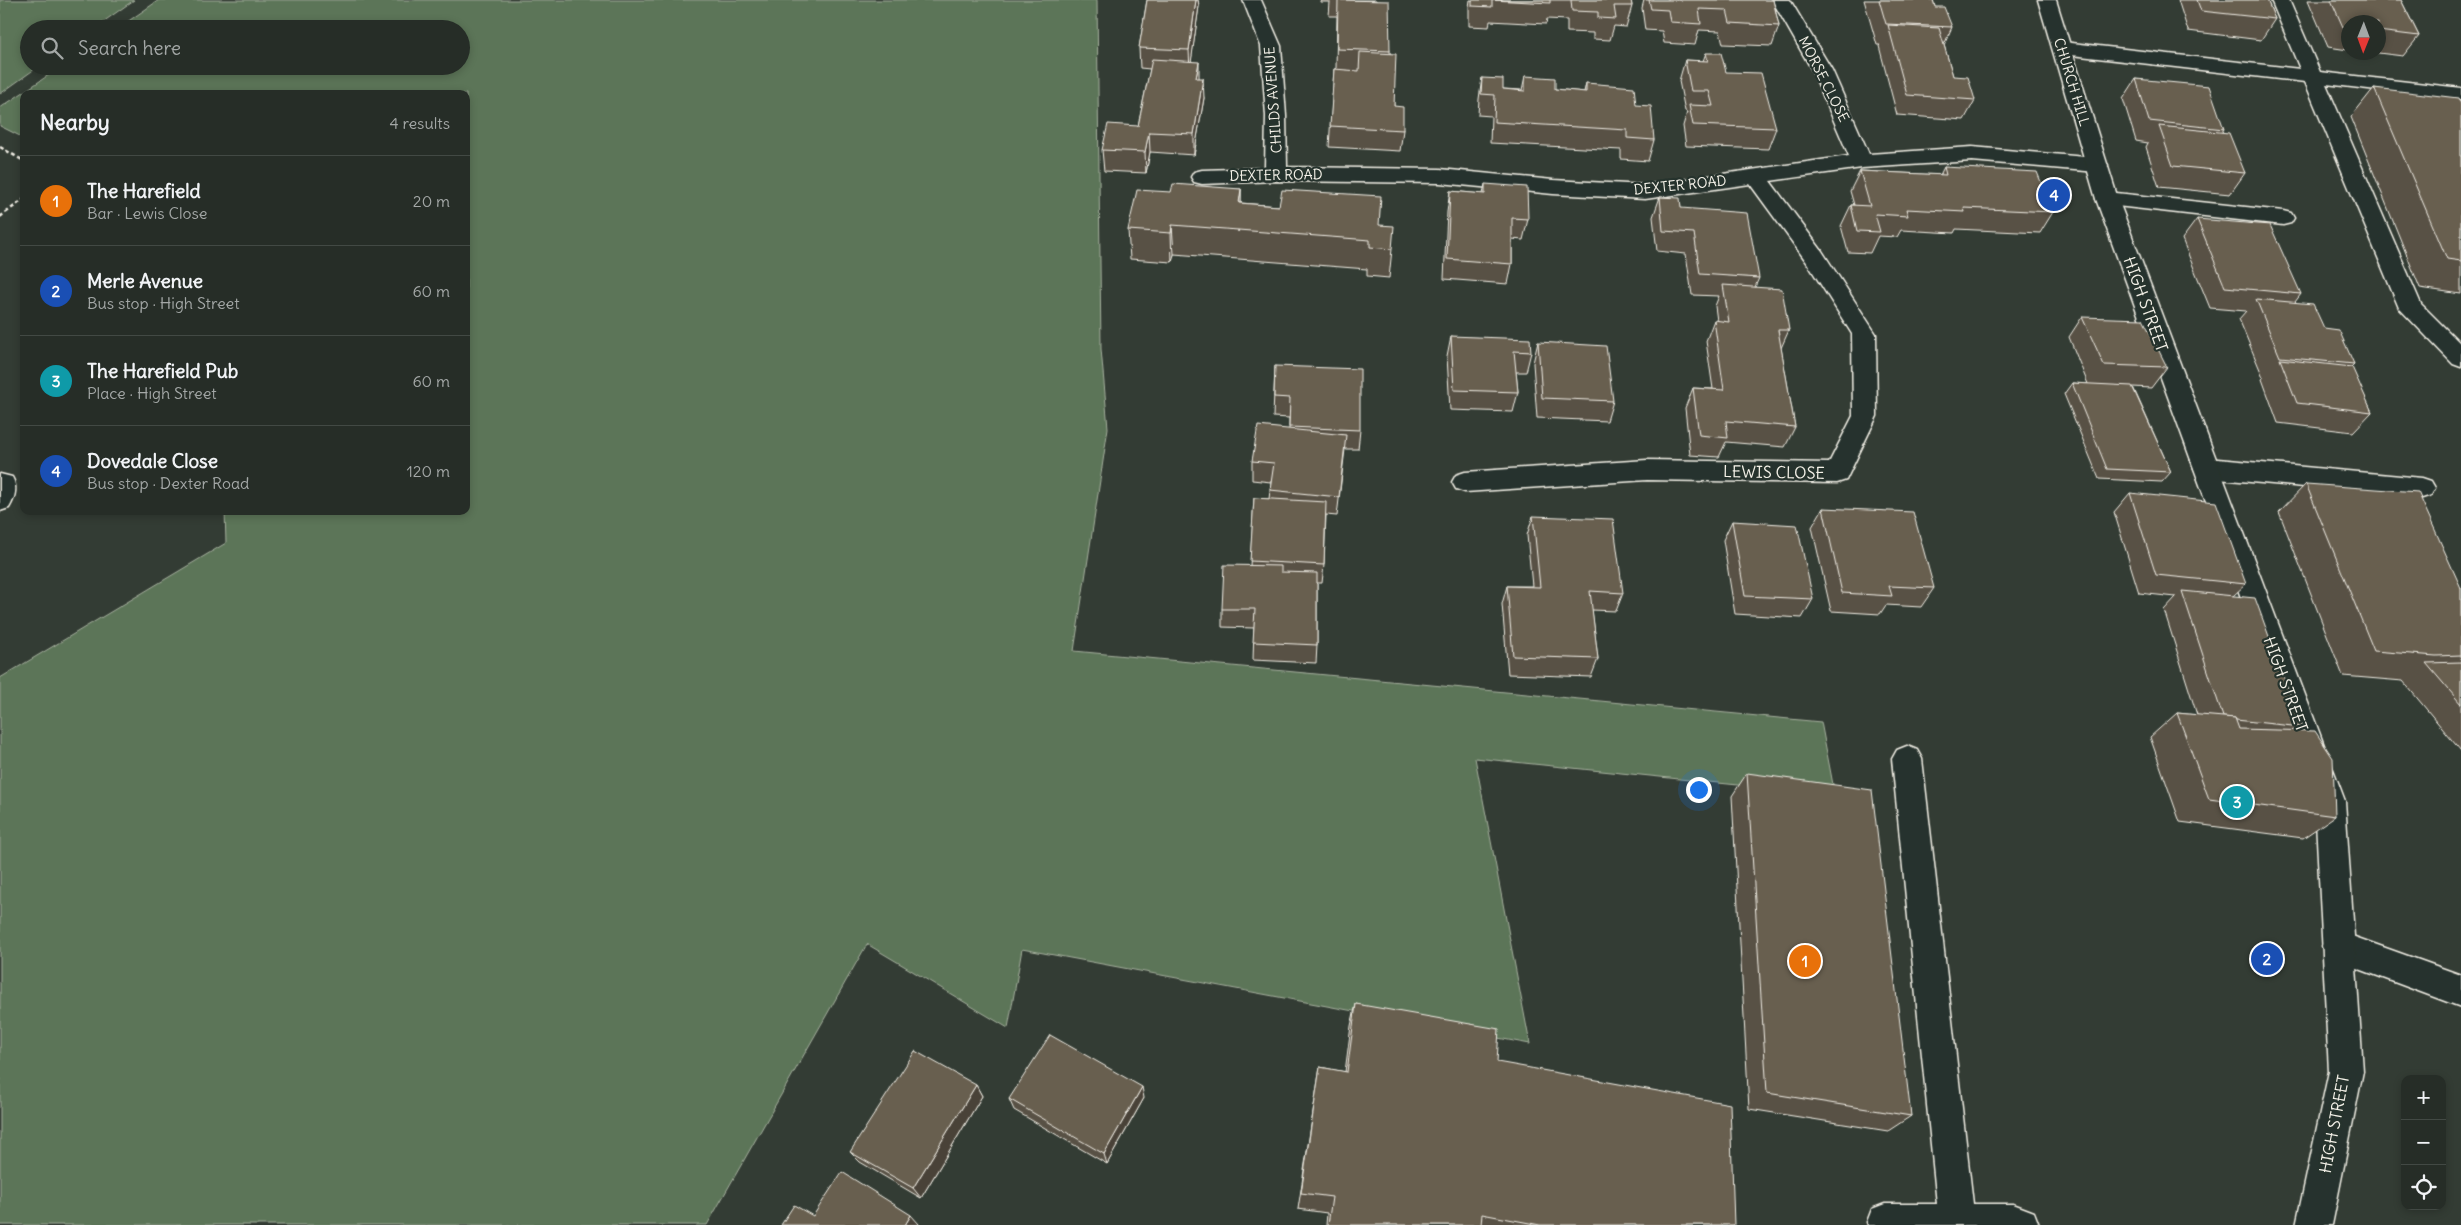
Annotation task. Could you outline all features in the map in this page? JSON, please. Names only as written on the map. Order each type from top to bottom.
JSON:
[{"type":"street","name":"CHILDS AVENUE","points":[[1252,0],[1271,46],[1276,116],[1276,174]]},
{"type":"street","name":"MORSE CLOSE","points":[[1781,0],[1822,70],[1862,161]]},
{"type":"street","name":"CHURCH HILL","points":[[2047,0],[2097,165]]},
{"type":"street","points":[[2280,0],[2411,308],[2461,358]]},
{"type":"street","points":[[2062,48],[2312,75],[2461,94]]},
{"type":"street","name":"DEXTER ROAD","points":[[1202,177],[1276,174],[1440,176],[1553,187],[1645,192],[1862,161],[1972,154],[2097,165]]},
{"type":"street","name":"HIGH STREET","points":[[2097,165],[2107,199],[2330,801],[2346,1071],[2314,1225]]},
{"type":"street","name":"LEWIS CLOSE","points":[[1465,482],[1647,470],[1837,473],[1865,416],[1864,334],[1814,256],[1755,176]]},
{"type":"street","points":[[2107,199],[2283,218]]},
{"type":"street","points":[[2207,468],[2422,488]]},
{"type":"street","points":[[0,484],[3,484],[0,501]]},
{"type":"street","points":[[1907,759],[1957,1222]]},
{"type":"street","points":[[2338,946],[2461,991]]},
{"type":"street","points":[[1885,1222],[2013,1222],[2021,1225]]},
{"type":"path","points":[[0,147],[20,159]]},
{"type":"path","points":[[0,217],[20,202]]},
{"type":"green space","points":[[0,0],[134,0],[106,20],[20,20],[20,75],[26,75],[0,94]]},
{"type":"green space","points":[[159,0],[1097,0],[1101,349],[1108,428],[1074,651],[1821,722],[1835,795],[1475,758],[1530,1044],[1022,949],[1008,1028],[867,944],[707,1225],[0,1225],[0,678],[226,543],[225,515],[470,515],[470,90],[27,90],[49,75],[470,75],[470,20],[130,20]]},
{"type":"green space","points":[[20,94],[20,136],[0,126],[0,108]]},
{"type":"building","points":[[1147,0],[1196,0],[1189,50],[1139,48]]},
{"type":"building","points":[[1338,0],[1389,1],[1390,51],[1337,49]]},
{"type":"building","points":[[1472,0],[1492,0],[1492,7],[1472,6]]},
{"type":"building","points":[[1492,0],[1550,0],[1550,3]]},
{"type":"building","points":[[1571,0],[1631,0],[1632,6],[1614,6],[1616,19],[1598,18],[1598,12],[1572,11]]},
{"type":"building","points":[[1649,0],[1773,0],[1779,26],[1730,23],[1727,10],[1699,9],[1701,24],[1670,22],[1668,10],[1651,9]]},
{"type":"building","points":[[1879,0],[1933,0],[1935,7],[1944,7],[1952,27],[1886,24]]},
{"type":"building","points":[[2197,0],[2267,0],[2275,19],[2201,11]]},
{"type":"building","points":[[2331,0],[2401,0],[2419,36],[2386,32],[2386,15],[2341,15],[2341,22]]},
{"type":"building","points":[[1888,25],[1939,28],[1953,76],[1968,77],[1975,100],[1907,95]]},
{"type":"building","points":[[1360,52],[1396,54],[1394,106],[1403,107],[1403,130],[1330,126],[1334,69],[1359,71]]},
{"type":"building","points":[[1706,53],[1721,53],[1726,72],[1761,73],[1776,128],[1693,125],[1689,105],[1713,106],[1709,91],[1691,91],[1685,60],[1708,61]]},
{"type":"building","points":[[1152,59],[1199,62],[1196,78],[1203,78],[1194,134],[1149,132],[1145,152],[1102,150],[1108,124],[1138,126]]},
{"type":"building","points":[[1525,76],[1555,78],[1555,89],[1586,92],[1586,83],[1634,87],[1636,105],[1651,106],[1654,140],[1627,138],[1627,130],[1494,122],[1495,95],[1481,94],[1482,78],[1503,79],[1503,89],[1525,91]]},
{"type":"building","points":[[2136,79],[2209,86],[2224,129],[2149,121]]},
{"type":"building","points":[[2374,88],[2458,98],[2461,104],[2461,261],[2447,259]]},
{"type":"building","points":[[2159,126],[2229,133],[2245,173],[2173,166]]},
{"type":"building","points":[[1944,167],[2037,172],[2053,212],[1964,208],[1965,212],[1906,209],[1908,216],[1875,214],[1880,232],[1857,231],[1851,205],[1870,206],[1860,171],[1946,175]]},
{"type":"building","points":[[1173,184],[1241,189],[1239,203],[1279,206],[1282,190],[1381,196],[1379,225],[1394,226],[1392,249],[1370,247],[1370,240],[1172,225],[1171,233],[1128,230],[1137,190],[1171,192]]},
{"type":"building","points":[[1485,184],[1527,187],[1528,219],[1512,218],[1512,264],[1447,259],[1450,191],[1485,194]]},
{"type":"building","points":[[1660,197],[1680,198],[1681,208],[1747,213],[1759,278],[1700,274],[1694,233],[1663,231]]},
{"type":"building","points":[[2197,219],[2270,225],[2301,294],[2225,287]]},
{"type":"building","points":[[1723,285],[1782,289],[1789,330],[1778,330],[1795,427],[1726,421],[1728,438],[1699,435],[1693,388],[1724,390],[1714,320],[1729,322]]},
{"type":"building","points":[[2256,299],[2313,304],[2324,328],[2339,330],[2354,364],[2280,357]]},
{"type":"building","points":[[2082,317],[2143,319],[2167,367],[2104,365]]},
{"type":"building","points":[[1451,336],[1530,339],[1531,352],[1514,351],[1518,392],[1454,390]]},
{"type":"building","points":[[1538,342],[1606,346],[1613,401],[1542,398]]},
{"type":"building","points":[[2280,359],[2352,367],[2372,412],[2297,403]]},
{"type":"building","points":[[1275,366],[1360,369],[1360,430],[1289,427],[1290,398],[1274,397]]},
{"type":"building","points":[[2072,383],[2132,386],[2171,472],[2107,469]]},
{"type":"building","points":[[1258,426],[1346,435],[1339,497],[1270,490],[1274,463],[1252,461]]},
{"type":"building","points":[[2306,484],[2418,492],[2461,588],[2461,655],[2436,656],[2374,651]]},
{"type":"building","points":[[2130,493],[2216,502],[2246,584],[2156,575]]},
{"type":"building","points":[[1254,498],[1326,502],[1324,565],[1250,561]]},
{"type":"building","points":[[1823,508],[1913,512],[1934,588],[1889,586],[1892,596],[1842,593]]},
{"type":"building","points":[[1533,516],[1613,519],[1623,593],[1590,591],[1598,659],[1513,656],[1507,586],[1540,587]]},
{"type":"building","points":[[1732,521],[1797,525],[1813,599],[1745,596]]},
{"type":"building","points":[[1224,565],[1281,566],[1281,572],[1317,573],[1317,645],[1253,642],[1255,609],[1222,609]]},
{"type":"building","points":[[2182,591],[2255,598],[2302,727],[2223,717]]},
{"type":"building","points":[[2461,662],[2461,704],[2426,663]]},
{"type":"building","points":[[2177,713],[2235,718],[2239,729],[2315,731],[2333,758],[2335,816],[2209,799]]},
{"type":"building","points":[[1747,773],[1872,790],[1911,1116],[1767,1093]]},
{"type":"building","points":[[1356,1004],[1499,1029],[1497,1062],[1730,1104],[1734,1225],[1540,1225],[1482,1214],[1481,1225],[1328,1225],[1332,1197],[1301,1193],[1320,1067],[1347,1072]]},
{"type":"building","points":[[1050,1035],[1142,1087],[1104,1154],[1009,1099]]},
{"type":"building","points":[[915,1051],[976,1085],[913,1188],[850,1152]]},
{"type":"building","points":[[842,1172],[911,1215],[905,1225],[781,1225],[794,1205],[813,1216]]},
{"type":"place","name":"Dovedale Close","points":[[2054,195]]},
{"type":"place","name":"The Harefield Pub","points":[[2237,802]]},
{"type":"place","name":"Merle Avenue","points":[[2267,959]]},
{"type":"place","name":"The Harefield","points":[[1805,961]]}]
